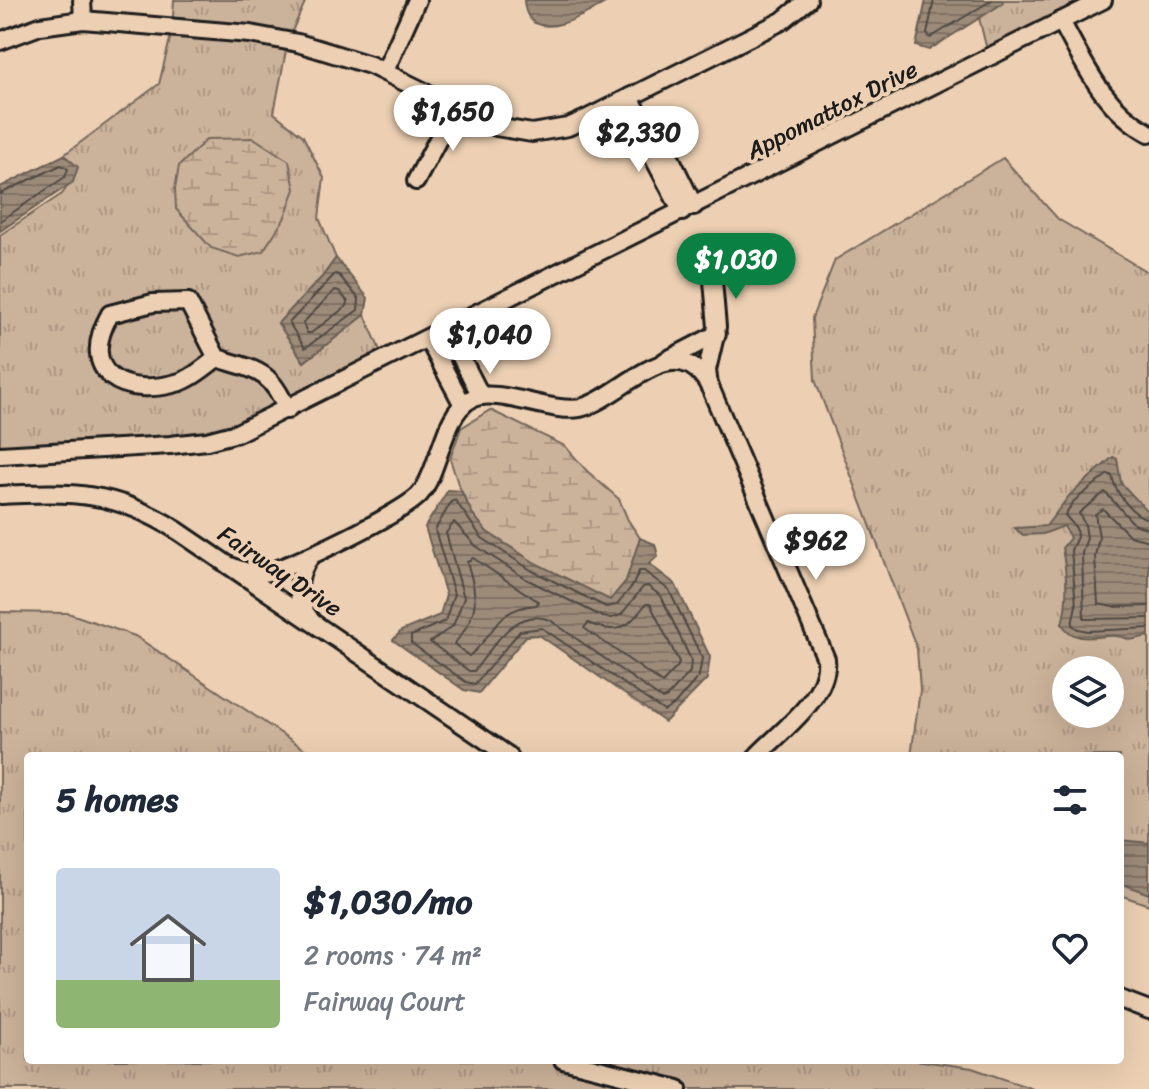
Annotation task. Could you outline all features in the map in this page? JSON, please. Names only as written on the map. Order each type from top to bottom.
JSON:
[{"type":"street","points":[[82,0],[83,20]]},
{"type":"street","points":[[385,71],[417,0]]},
{"type":"street","points":[[0,41],[40,26],[83,20],[269,37],[333,52],[385,71],[496,127],[532,133],[568,127],[782,21],[808,0]]},
{"type":"street","name":"Appomattox Drive","points":[[0,455],[207,441],[237,433],[1103,0]]},
{"type":"street","points":[[1061,21],[1101,92],[1123,116],[1149,133]]},
{"type":"street","points":[[630,97],[641,118],[652,155],[688,209]]},
{"type":"street","points":[[416,181],[455,107]]},
{"type":"street","points":[[710,387],[707,370],[717,334],[712,269]]},
{"type":"street","points":[[217,358],[183,382],[141,389],[110,377],[100,363],[99,334],[110,314],[153,303],[188,302],[217,358],[266,375],[279,389],[287,410]]},
{"type":"street","points":[[447,330],[481,396]]},
{"type":"street","points":[[228,565],[245,572],[266,573],[311,556],[409,504],[425,487],[456,414],[463,405],[481,396],[577,408],[717,334]]},
{"type":"street","points":[[428,339],[463,405]]},
{"type":"street","points":[[660,364],[676,361],[689,365],[700,372],[710,387],[826,659],[824,684],[761,752]]},
{"type":"street","name":"Fairway Drive","points":[[0,495],[67,492],[110,499],[160,519],[503,752]]},
{"type":"street","points":[[311,556],[302,572],[299,591],[302,607],[314,623]]},
{"type":"street","points":[[780,752],[783,738],[797,715]]},
{"type":"street","points":[[1124,1001],[1149,1010]]},
{"type":"street","points":[[579,1064],[678,1089]]},
{"type":"green space","points":[[174,0],[306,0],[288,40],[274,113],[303,136],[324,178],[319,218],[336,258],[278,323],[304,362],[365,315],[382,355],[235,427],[169,438],[0,448],[0,235],[62,194],[70,175],[65,154],[159,84],[172,31]]},
{"type":"green space","points":[[1002,0],[1086,0],[987,50],[979,18]]},
{"type":"green space","points":[[254,138],[289,161],[295,189],[284,219],[263,251],[239,257],[211,248],[176,209],[175,189],[179,166],[207,139]]},
{"type":"green space","points":[[1003,158],[1058,219],[1149,273],[1149,905],[1124,896],[1124,752],[912,752],[920,690],[917,649],[815,380],[812,318],[835,260]]},
{"type":"green space","points":[[490,410],[565,446],[587,471],[619,499],[640,538],[626,581],[611,601],[535,563],[487,532],[472,513],[450,459],[461,428]]},
{"type":"green space","points":[[0,612],[68,613],[135,636],[309,752],[24,752],[24,1064],[944,1064],[972,1068],[1033,1089],[0,1089]]},
{"type":"water","points":[[524,0],[610,0],[574,19],[547,26],[536,23],[528,15]]},
{"type":"water","points":[[926,0],[1002,0],[1003,3],[929,50],[916,46]]},
{"type":"water","points":[[64,155],[78,167],[73,182],[0,231],[0,187]]},
{"type":"water","points":[[336,258],[368,298],[365,315],[304,362],[278,323]]},
{"type":"water","points":[[1113,457],[1117,459],[1121,483],[1149,513],[1149,636],[1130,640],[1113,636],[1085,638],[1069,632],[1062,624],[1066,586],[1062,548],[1070,538],[1064,526],[1043,534],[1023,535],[1015,528],[1046,526],[1069,496]]},
{"type":"water","points":[[448,490],[461,491],[472,513],[487,532],[535,563],[610,600],[626,581],[640,538],[655,544],[658,556],[649,564],[675,584],[710,657],[707,679],[665,722],[539,635],[526,636],[479,693],[464,690],[393,640],[401,631],[440,615],[446,595],[425,527]]},
{"type":"water","points":[[1124,840],[1149,843],[1149,894],[1124,885]]}]
